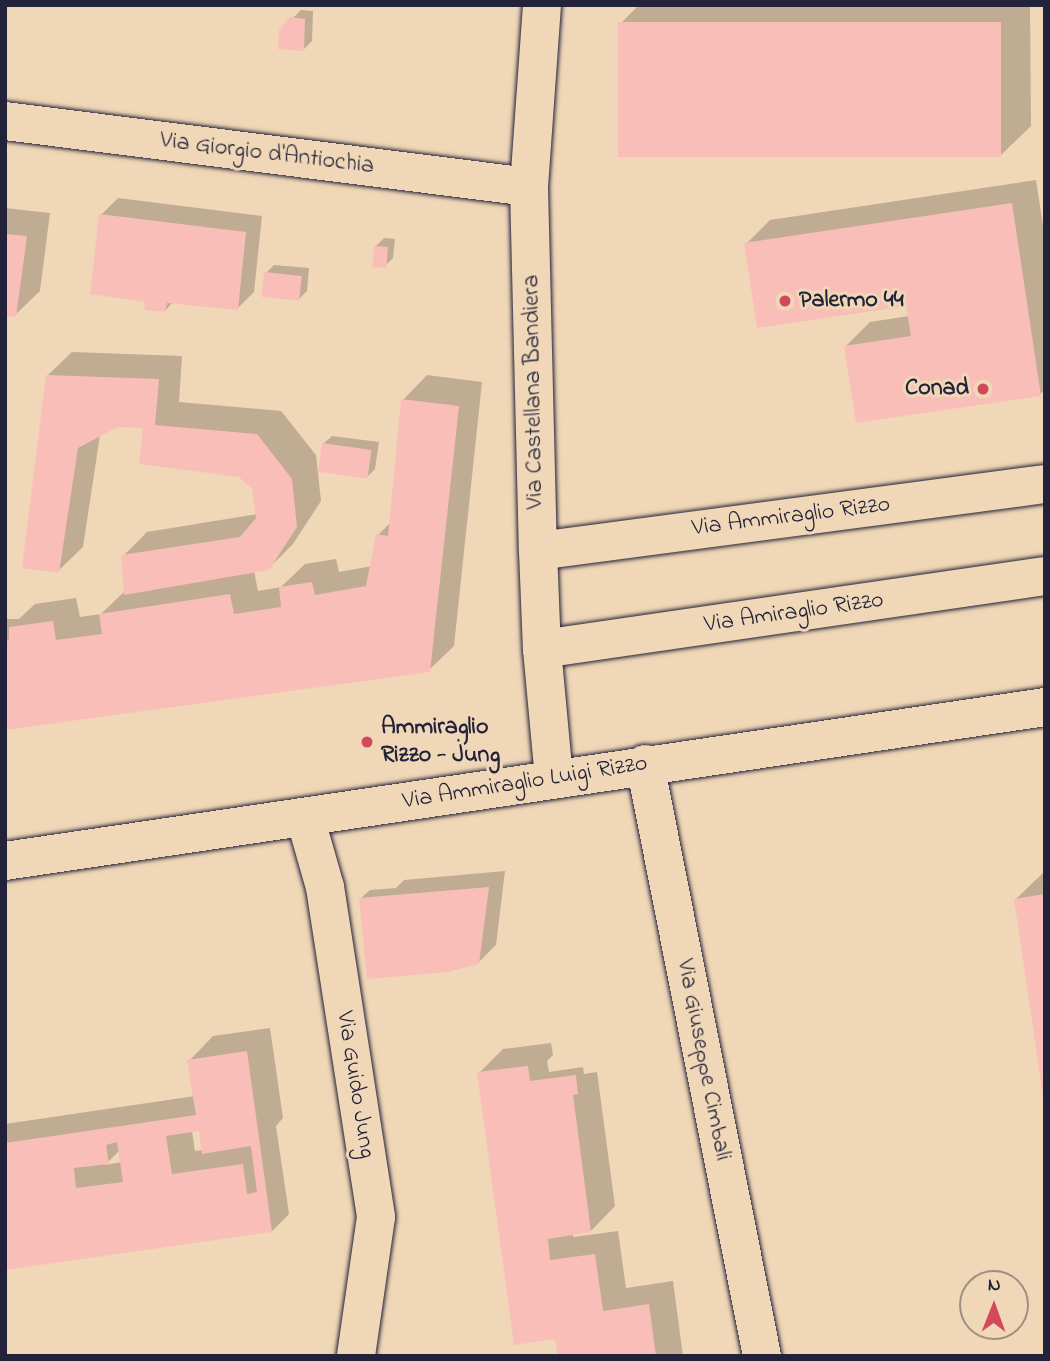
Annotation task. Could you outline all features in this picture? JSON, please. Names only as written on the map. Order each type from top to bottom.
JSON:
[{"type":"street","name":"Via Castellana Bandiera","points":[[542,5],[528,187],[542,649],[554,778]]},
{"type":"street","name":"Via Giorgio d'Antiochia","points":[[5,121],[528,187]]},
{"type":"street","name":"Via Ammiraglio Rizzo","points":[[538,551],[1045,484]]},
{"type":"street","name":"Via Amiraglio Rizzo","points":[[542,649],[1045,576]]},
{"type":"street","name":"Via Ammiraglio Luigi Rizzo","points":[[5,861],[645,764],[1045,707]]},
{"type":"street","name":"Via Giuseppe Cimbali","points":[[645,764],[762,1356]]},
{"type":"street","name":"Via Guido Jung","points":[[305,817],[325,887],[376,1217],[356,1356]]},
{"type":"building","points":[[290,17],[305,19],[304,51],[278,49],[279,30]]},
{"type":"building","points":[[618,22],[1001,22],[1001,157],[618,157]]},
{"type":"building","points":[[1012,203],[1041,396],[856,423],[844,346],[911,336],[906,306],[757,328],[744,243]]},
{"type":"building","points":[[99,214],[246,232],[238,310],[167,303],[165,312],[144,310],[145,302],[90,294]]},
{"type":"building","points":[[5,234],[27,236],[16,317],[5,316]]},
{"type":"building","points":[[374,246],[388,247],[387,268],[373,267]]},
{"type":"building","points":[[264,272],[302,276],[299,301],[261,297]]},
{"type":"building","points":[[46,375],[159,379],[155,425],[257,434],[292,479],[297,527],[269,570],[124,595],[121,555],[240,537],[256,518],[252,489],[239,477],[139,464],[143,428],[118,427],[78,448],[59,573],[22,568]]},
{"type":"building","points":[[401,399],[459,406],[430,672],[5,730],[5,641],[9,640],[9,627],[53,621],[56,640],[102,634],[99,614],[230,594],[234,614],[281,607],[279,587],[312,582],[315,595],[366,586],[376,534],[388,536]]},
{"type":"building","points":[[322,443],[372,450],[367,479],[318,472]]},
{"type":"building","points":[[489,887],[479,964],[448,972],[367,979],[359,898]]},
{"type":"building","points":[[1045,894],[1045,1095],[1043,1096],[1014,899]]},
{"type":"building","points":[[247,1051],[272,1232],[5,1270],[5,1143],[196,1115],[187,1060]],"holes":[[[199,1131],[202,1154],[251,1146],[257,1192],[247,1194],[243,1164],[172,1174],[166,1136]],[[117,1142],[123,1182],[76,1188],[74,1168],[109,1164],[106,1145]]]},
{"type":"building","points":[[528,1066],[530,1081],[576,1075],[578,1094],[573,1095],[591,1232],[548,1239],[550,1260],[595,1254],[603,1311],[649,1304],[656,1356],[558,1356],[555,1339],[514,1345],[477,1072]]},
{"type":"place","name":"Palermo 44","points":[[785,301]]},
{"type":"place","name":"Conad","points":[[983,389]]},
{"type":"place","name":"Ammiraglio Rizzo - Jung","points":[[367,742]]}]
